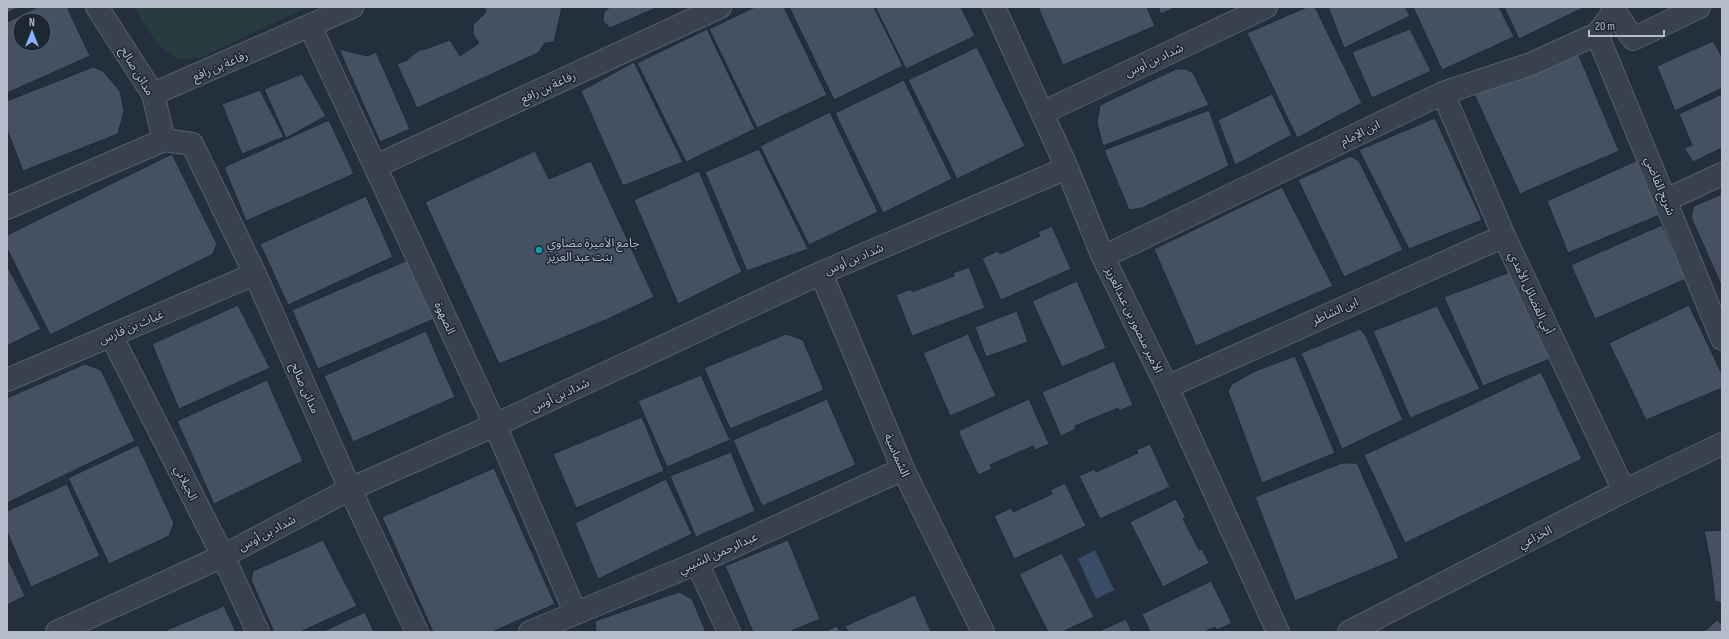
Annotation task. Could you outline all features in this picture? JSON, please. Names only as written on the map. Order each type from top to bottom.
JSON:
[{"type":"street","name":"مدائن صالح","points":[[96,7],[153,94],[164,140],[192,144],[255,274],[350,489],[417,632]]},
{"type":"street","name":"رفاعة بن رافع","points":[[153,94],[352,7]]},
{"type":"street","name":"رفاعة بن رافع","points":[[376,166],[720,7]]},
{"type":"street","name":"الأمير منصور بن عبدالعزيز","points":[[994,7],[1067,168],[1103,257],[1167,387],[1278,632]]},
{"type":"street","name":"شداد بن أوس","points":[[1042,113],[1266,7]]},
{"type":"street","points":[[1613,9],[1633,38],[1699,7]]},
{"type":"street","name":"ابن الإمام","points":[[1103,257],[1444,93],[1531,64],[1596,34],[1613,9]]},
{"type":"street","name":"الصهوة","points":[[310,26],[495,425],[575,612]]},
{"type":"street","name":"شريح القاضي","points":[[1596,34],[1666,200],[1722,339]]},
{"type":"street","name":"أبي الفضائل الأمدي","points":[[1444,93],[1504,236],[1624,491]]},
{"type":"street","points":[[9,201],[164,140]]},
{"type":"street","name":"شداد بن أوس","points":[[57,632],[223,556],[350,489],[495,425],[821,273],[1067,168]]},
{"type":"street","points":[[1666,200],[1722,174]]},
{"type":"street","name":"ابن الشاطر","points":[[1167,387],[1504,236]]},
{"type":"street","name":"الشماسية","points":[[821,273],[903,469],[983,632]]},
{"type":"street","name":"غياث بن فارس","points":[[7,380],[255,274]]},
{"type":"street","name":"الجيلاني","points":[[111,335],[223,556],[258,632]]},
{"type":"street","name":"الخزاعي","points":[[1349,632],[1624,491],[1722,444]]},
{"type":"street","name":"عبدالرحمن الشيبي","points":[[530,632],[575,612],[697,563],[903,469]]},
{"type":"street","points":[[697,563],[729,632]]},
{"type":"green space","points":[[133,7],[308,7],[200,58],[176,58],[158,45]]},
{"type":"water","points":[[1095,550],[1114,590],[1096,599],[1078,559]]},
{"type":"building","points":[[7,7],[19,7],[7,13]]},
{"type":"building","points":[[38,7],[67,7],[90,56],[7,93],[7,22],[12,20],[12,52],[52,52],[52,12],[28,12]]},
{"type":"building","points":[[484,7],[562,7],[554,42],[545,43],[538,53],[417,108],[397,64],[407,60],[419,50],[450,40],[460,56],[479,43],[473,34],[473,25],[486,12]]},
{"type":"building","points":[[610,7],[658,7],[610,28],[603,21],[604,12]]},
{"type":"building","points":[[755,7],[784,7],[827,95],[757,128],[709,29]]},
{"type":"building","points":[[789,7],[874,7],[903,66],[834,100]]},
{"type":"building","points":[[875,7],[961,7],[975,36],[906,69]]},
{"type":"building","points":[[1038,7],[1147,7],[1155,26],[1063,65]]},
{"type":"building","points":[[1158,7],[1176,7],[1161,14]]},
{"type":"building","points":[[1307,7],[1315,7],[1362,103],[1297,138],[1247,33]]},
{"type":"building","points":[[1328,7],[1405,7],[1410,16],[1344,48]]},
{"type":"building","points":[[1413,7],[1499,7],[1514,37],[1442,70]]},
{"type":"building","points":[[1504,7],[1585,7],[1519,39]]},
{"type":"building","points":[[707,29],[755,129],[686,162],[637,63]]},
{"type":"building","points":[[1410,29],[1431,71],[1372,98],[1352,52]]},
{"type":"building","points":[[1713,41],[1722,57],[1722,88],[1675,111],[1657,66]]},
{"type":"building","points":[[977,47],[1025,146],[957,179],[908,80]]},
{"type":"building","points":[[339,49],[367,56],[376,52],[410,129],[380,142]]},
{"type":"building","points":[[1578,53],[1619,151],[1520,194],[1474,94]]},
{"type":"building","points":[[634,62],[683,162],[623,186],[581,91]]},
{"type":"building","points":[[93,67],[103,71],[120,91],[124,111],[118,134],[23,171],[7,130],[7,101]]},
{"type":"building","points":[[1176,69],[1186,69],[1193,73],[1209,105],[1103,146],[1097,123],[1100,105]]},
{"type":"building","points":[[302,74],[326,116],[286,138],[264,89]]},
{"type":"building","points":[[904,80],[952,179],[883,213],[835,113]]},
{"type":"building","points":[[260,90],[284,137],[242,154],[222,104]]},
{"type":"building","points":[[1272,94],[1292,135],[1235,165],[1218,120]]},
{"type":"building","points":[[1722,94],[1722,148],[1693,162],[1684,148],[1692,145],[1679,114]]},
{"type":"building","points":[[1209,110],[1229,166],[1142,208],[1129,210],[1104,150]]},
{"type":"building","points":[[830,112],[878,212],[809,245],[760,146]]},
{"type":"building","points":[[1435,118],[1482,220],[1409,249],[1359,150]]},
{"type":"building","points":[[329,120],[354,174],[246,221],[224,167]]},
{"type":"building","points":[[759,149],[808,249],[747,271],[705,172]]},
{"type":"building","name":"جامع الأميرة مضاوي بنت عبد العزيز","points":[[535,151],[549,179],[591,161],[654,297],[608,319],[499,364],[425,202]]},
{"type":"building","points":[[172,154],[217,244],[213,254],[50,335],[7,248],[7,235]]},
{"type":"building","points":[[1350,156],[1359,161],[1403,250],[1344,277],[1298,180]]},
{"type":"building","points":[[1638,160],[1662,214],[1568,253],[1547,201]]},
{"type":"building","points":[[699,171],[742,272],[678,304],[634,200]]},
{"type":"building","points":[[1282,187],[1333,286],[1196,346],[1154,249]]},
{"type":"building","points":[[1722,194],[1722,287],[1691,217],[1694,206]]},
{"type":"building","points":[[366,196],[393,257],[288,305],[260,244]]},
{"type":"building","points":[[1662,225],[1686,279],[1595,319],[1571,265]]},
{"type":"building","points":[[1052,226],[1071,269],[1001,300],[982,258],[998,251],[1000,254],[1040,236],[1038,232]]},
{"type":"building","points":[[408,260],[434,319],[318,369],[292,310]]},
{"type":"building","points":[[7,266],[41,329],[7,346]]},
{"type":"building","points":[[969,267],[985,308],[912,336],[896,295],[911,289],[912,292],[954,276],[953,273]]},
{"type":"building","points":[[1513,271],[1550,359],[1483,386],[1444,297]]},
{"type":"building","points":[[1077,281],[1106,348],[1062,367],[1032,301]]},
{"type":"building","points":[[238,305],[270,368],[179,409],[152,344]]},
{"type":"building","points":[[1689,305],[1722,374],[1722,388],[1646,420],[1609,343]]},
{"type":"building","points":[[1437,306],[1480,389],[1410,418],[1373,331]]},
{"type":"building","points":[[1017,311],[1028,342],[986,357],[975,327]]},
{"type":"building","points":[[1360,329],[1366,336],[1403,420],[1342,449],[1301,353]]},
{"type":"building","points":[[426,331],[455,397],[353,442],[324,376]]},
{"type":"building","points":[[786,334],[803,340],[824,390],[730,429],[704,368]]},
{"type":"building","points":[[968,334],[996,396],[950,416],[923,353]]},
{"type":"building","points":[[1295,356],[1335,453],[1262,483],[1228,391],[1232,384],[1255,371]]},
{"type":"building","points":[[1114,361],[1133,405],[1119,411],[1118,408],[1075,426],[1076,429],[1061,436],[1042,392]]},
{"type":"building","points":[[85,364],[101,370],[135,441],[7,503],[7,398]]},
{"type":"building","points":[[1541,372],[1582,459],[1405,543],[1364,455]]},
{"type":"building","points":[[701,375],[730,440],[667,467],[638,401]]},
{"type":"building","points":[[267,380],[303,461],[214,504],[177,421]]},
{"type":"building","points":[[827,399],[856,465],[762,506],[733,440]]},
{"type":"building","points":[[1029,399],[1049,444],[1035,450],[1033,446],[990,465],[992,469],[978,475],[958,431]]},
{"type":"building","points":[[642,417],[664,471],[576,508],[553,454]]},
{"type":"building","points":[[1150,444],[1170,487],[1100,519],[1079,476],[1095,469],[1096,472],[1138,453],[1136,450]]},
{"type":"building","points":[[138,445],[174,523],[169,536],[109,564],[68,478]]},
{"type":"building","points":[[731,452],[755,511],[696,537],[670,476]]},
{"type":"building","points":[[1342,463],[1357,463],[1399,558],[1295,601],[1255,497]]},
{"type":"building","points":[[494,468],[555,604],[492,632],[433,632],[382,517]]},
{"type":"building","points":[[666,479],[692,534],[598,579],[575,523]]},
{"type":"building","points":[[1065,483],[1086,526],[1014,559],[994,516],[1011,508],[1013,512],[1052,494],[1050,490]]},
{"type":"building","points":[[67,484],[100,556],[31,587],[7,532],[7,511]]},
{"type":"building","points":[[1176,499],[1186,518],[1183,519],[1199,550],[1202,549],[1209,563],[1163,587],[1130,522]]},
{"type":"building","points":[[1722,530],[1722,603],[1715,601],[1710,559],[1704,531]]},
{"type":"building","points":[[323,540],[357,606],[300,632],[274,632],[251,580],[253,571]]},
{"type":"building","points":[[788,540],[820,619],[789,632],[753,632],[725,566]]},
{"type":"building","points":[[1062,553],[1094,617],[1062,632],[1048,632],[1019,574]]},
{"type":"building","points":[[7,557],[25,596],[7,605]]},
{"type":"building","points":[[1211,581],[1232,623],[1217,630],[1215,627],[1204,632],[1150,632],[1142,614]]},
{"type":"building","points":[[679,592],[692,599],[706,632],[596,632],[595,621]]},
{"type":"building","points":[[915,595],[931,632],[848,632],[845,626]]},
{"type":"building","points":[[224,606],[236,632],[162,632]]},
{"type":"building","points":[[365,612],[374,632],[322,632]]},
{"type":"building","points":[[1126,619],[1132,632],[1097,632]]},
{"type":"building","points":[[1717,620],[1722,625],[1722,632],[1688,632],[1706,630]]},
{"type":"building","points":[[837,626],[840,632],[824,632]]},
{"type":"place","name":"جامع الأميرة مضاوي بنت عبد العزيز","points":[[539,250]]}]
